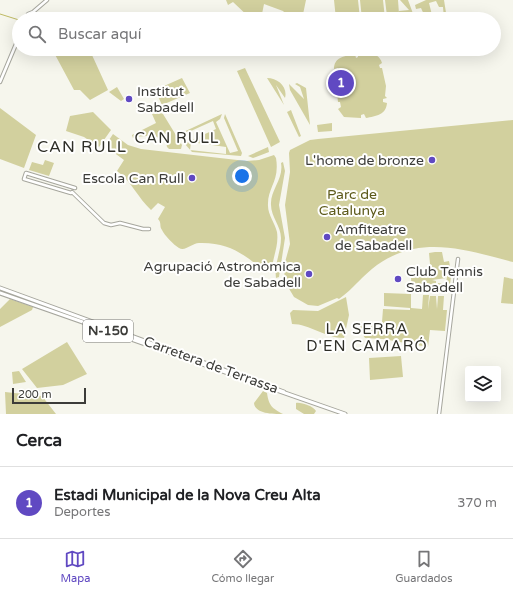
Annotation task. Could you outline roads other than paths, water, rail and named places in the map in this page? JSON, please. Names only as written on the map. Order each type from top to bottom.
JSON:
[{"type":"main road","name":"Carretera de Terrassa","points":[[0,288],[263,383],[286,393]]},
{"type":"main road","name":"Carretera de Terrassa","points":[[0,292],[253,383],[345,414]]},
{"type":"main road","points":[[253,383],[263,383]]},
{"type":"street","points":[[33,12],[47,0]]},
{"type":"street","points":[[38,12],[40,7]]},
{"type":"street","points":[[0,82],[12,54]]},
{"type":"street","points":[[75,188],[26,173],[24,179],[71,192],[104,223],[111,225],[120,223],[143,229],[150,229]]},
{"type":"street","points":[[439,414],[458,259]]},
{"type":"waterway","points":[[0,14],[12,18]]},
{"type":"place","name":"Estadi Municipal de la Nova Creu Alta","points":[[341,83]]},
{"type":"place","name":"Institut Sabadell","points":[[129,99]]},
{"type":"place","name":"L'home de bronze","points":[[432,160]]},
{"type":"place","name":"Escola Can Rull","points":[[192,178]]},
{"type":"place","name":"Amfiteatre de Sabadell","points":[[327,237]]},
{"type":"place","name":"Agrupació Astronòmica de Sabadell","points":[[309,274]]},
{"type":"place","name":"Club Tennis Sabadell","points":[[398,279]]},
{"type":"district","name":"CAN RULL","points":[[177,138]]},
{"type":"district","name":"CAN RULL","points":[[82,147]]},
{"type":"district","name":"LA SERRA D'EN CAMARÓ","points":[[367,338]]},
{"type":"park label","name":"Parc de Catalunya","points":[[352,202]]}]
